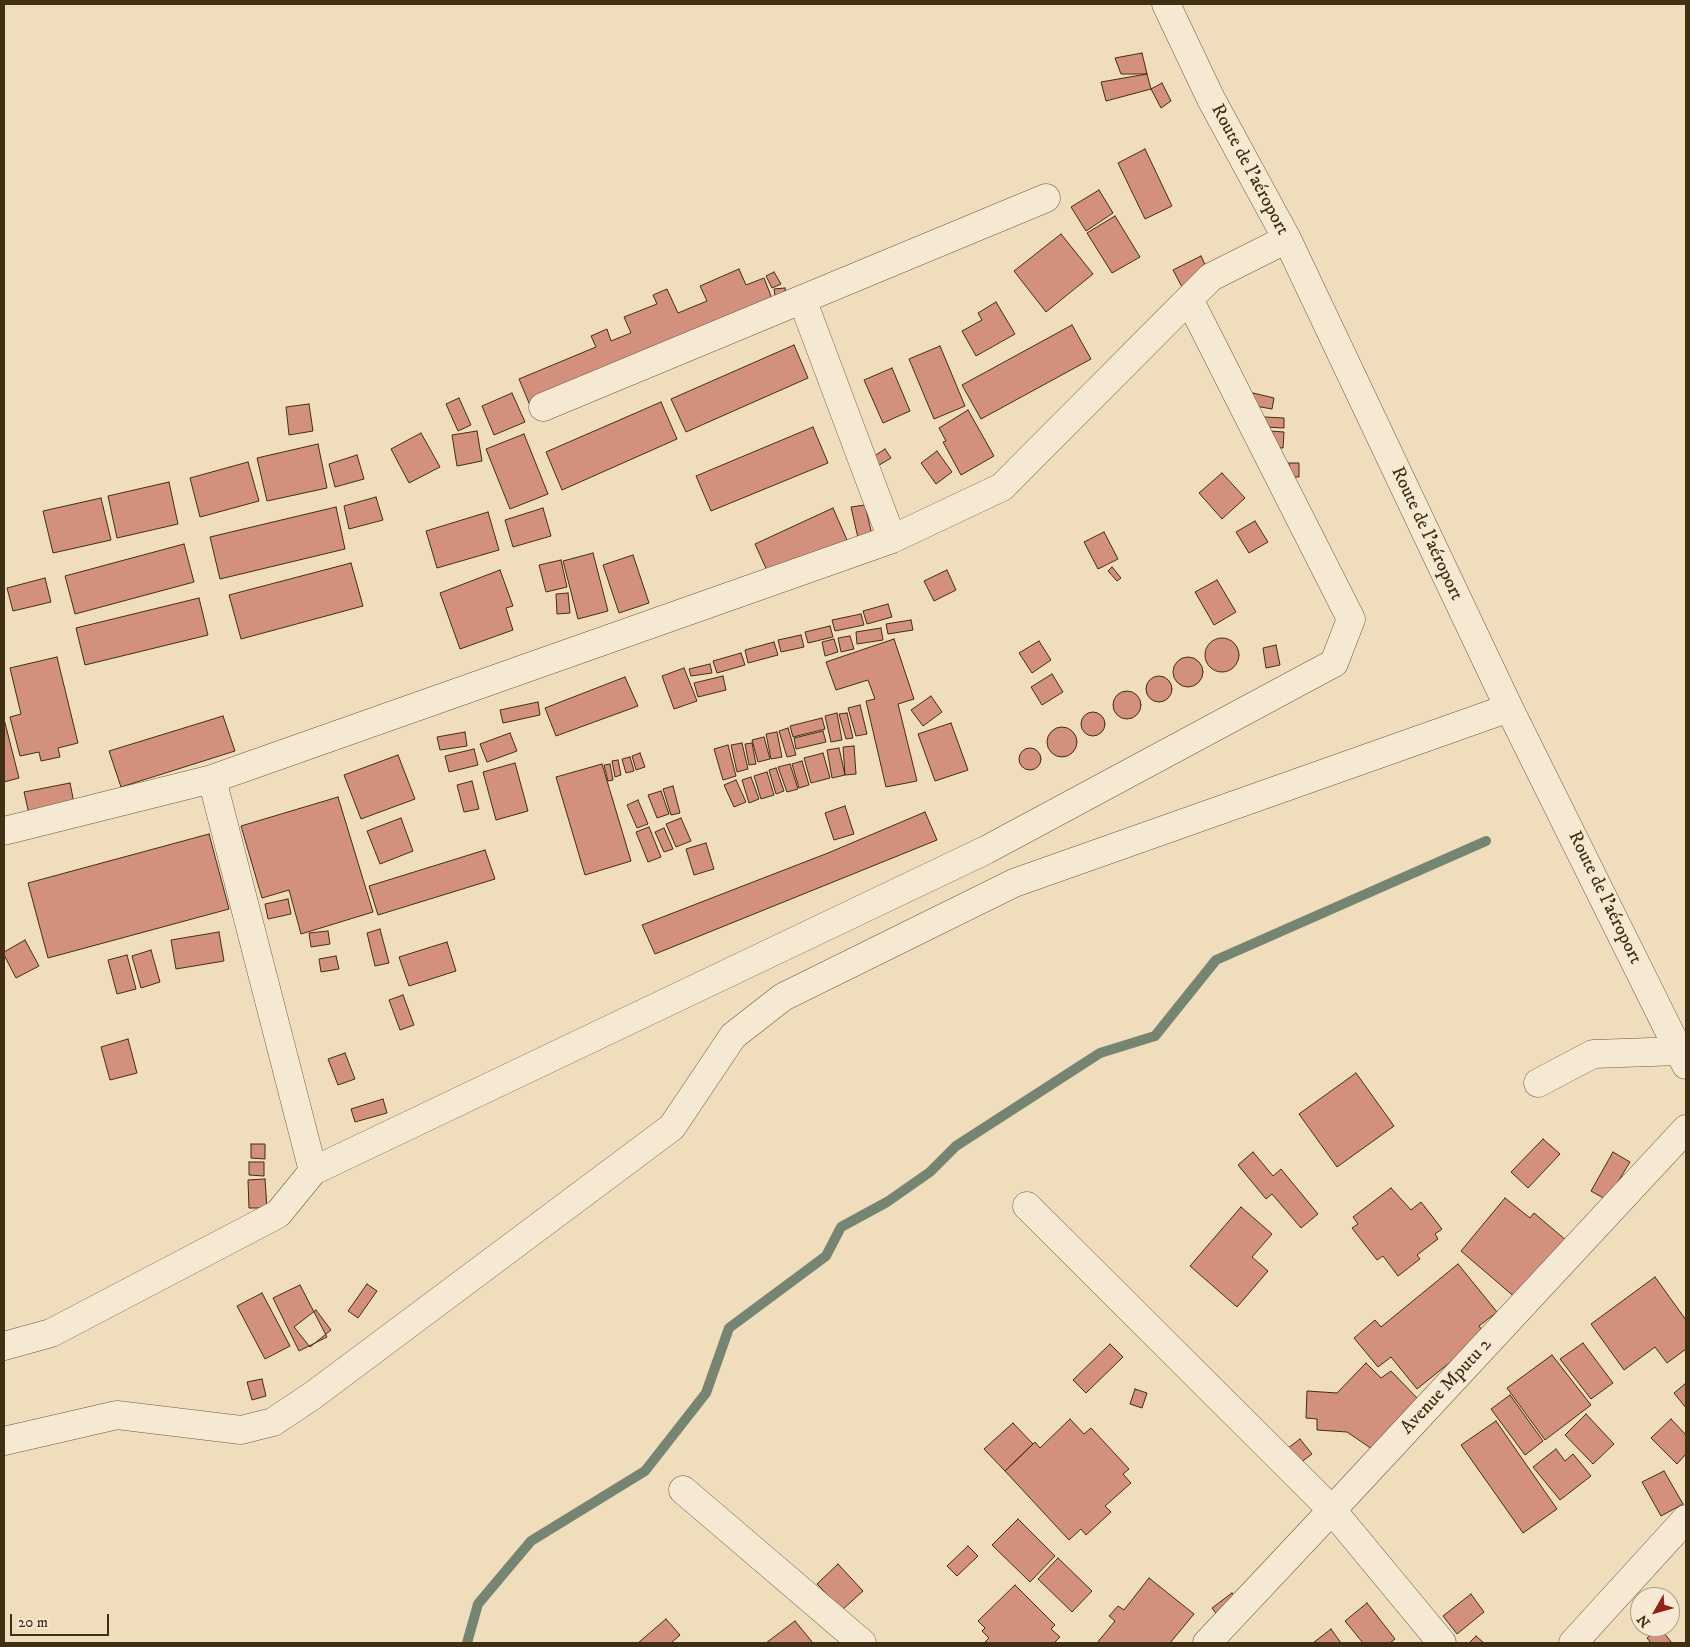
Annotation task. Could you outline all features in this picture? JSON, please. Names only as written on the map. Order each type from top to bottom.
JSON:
[{"type":"street","name":"Route de l'aéroport","points":[[1166,4],[1211,99],[1287,239],[1509,708],[1683,1058]]},
{"type":"street","points":[[543,407],[1046,198]]},
{"type":"street","points":[[4,831],[212,779],[892,539],[1002,487],[1211,277],[1287,239]]},
{"type":"street","points":[[802,299],[892,539]]},
{"type":"street","points":[[4,1346],[51,1333],[278,1214],[313,1171],[986,850],[1334,662],[1351,620],[1189,299]]},
{"type":"street","points":[[4,1441],[117,1414],[241,1430],[273,1422],[312,1396],[672,1127],[732,1036],[783,997],[1014,883],[1509,708]]},
{"type":"street","points":[[212,779],[313,1171]]},
{"type":"street","points":[[1538,1083],[1593,1054],[1683,1058]]},
{"type":"street","name":"Avenue Mputu 2","points":[[1207,1643],[1686,1129]]},
{"type":"street","points":[[1027,1206],[1332,1510],[1442,1643]]},
{"type":"street","points":[[683,1490],[861,1643]]},
{"type":"street","points":[[1573,1643],[1686,1519]]},
{"type":"building","points":[[1142,53],[1147,74],[1121,74],[1115,58]]},
{"type":"building","points":[[1147,74],[1151,89],[1106,101],[1101,82]]},
{"type":"building","points":[[1162,83],[1171,101],[1161,108],[1151,89]]},
{"type":"building","points":[[1145,149],[1172,206],[1145,219],[1118,163]]},
{"type":"building","points":[[1099,190],[1113,213],[1086,231],[1071,207]]},
{"type":"building","points":[[1115,216],[1140,257],[1112,273],[1087,233]]},
{"type":"building","points":[[1061,234],[1093,274],[1046,312],[1014,271]]},
{"type":"building","points":[[1201,256],[1209,273],[1182,287],[1173,270]]},
{"type":"building","points":[[739,269],[746,285],[764,278],[778,314],[534,415],[519,379],[596,347],[591,336],[607,329],[611,341],[631,333],[624,317],[657,304],[653,295],[667,289],[678,313],[707,301],[700,286]]},
{"type":"building","points":[[774,272],[781,284],[772,288],[766,276]]},
{"type":"building","points":[[785,288],[787,306],[777,307],[774,289]]},
{"type":"building","points":[[996,302],[1015,334],[976,356],[962,331],[982,320],[978,313]]},
{"type":"building","points":[[1072,325],[1091,359],[981,419],[962,385]]},
{"type":"building","points":[[794,345],[808,378],[686,432],[671,399]]},
{"type":"building","points":[[940,346],[965,406],[934,419],[909,359]]},
{"type":"building","points":[[892,368],[910,411],[883,423],[864,380]]},
{"type":"building","points":[[512,393],[525,422],[494,435],[482,406]]},
{"type":"building","points":[[1253,393],[1274,398],[1272,409],[1250,405]]},
{"type":"building","points":[[459,398],[471,425],[458,431],[446,404]]},
{"type":"building","points":[[661,402],[677,439],[562,490],[546,452]]},
{"type":"building","points":[[309,404],[313,431],[289,435],[286,407]]},
{"type":"building","points":[[968,410],[994,456],[961,475],[943,442],[946,441],[939,428]]},
{"type":"building","points":[[1264,417],[1284,418],[1284,428],[1264,427]]},
{"type":"building","points":[[813,427],[828,463],[711,511],[696,476]]},
{"type":"building","points":[[477,431],[482,461],[457,466],[452,435]]},
{"type":"building","points":[[1270,431],[1284,432],[1283,448],[1270,447]]},
{"type":"building","points":[[421,433],[440,467],[409,483],[391,449]]},
{"type":"building","points":[[524,434],[548,494],[510,509],[486,449]]},
{"type":"building","points":[[318,444],[327,488],[267,501],[257,458]]},
{"type":"building","points":[[885,449],[891,458],[871,470],[865,462]]},
{"type":"building","points":[[937,451],[952,472],[936,484],[921,463]]},
{"type":"building","points":[[357,455],[364,479],[335,487],[329,464]]},
{"type":"building","points":[[248,462],[259,501],[200,517],[190,478]]},
{"type":"building","points":[[1289,463],[1299,463],[1299,477],[1290,477]]},
{"type":"building","points":[[1222,473],[1245,498],[1222,519],[1199,493]]},
{"type":"building","points":[[169,482],[178,524],[117,538],[108,496]]},
{"type":"building","points":[[376,497],[383,520],[349,529],[344,506]]},
{"type":"building","points":[[101,498],[111,540],[53,553],[43,511]]},
{"type":"building","points":[[865,505],[872,535],[858,538],[851,507]]},
{"type":"building","points":[[336,507],[345,549],[220,579],[210,537]]},
{"type":"building","points":[[543,508],[551,536],[513,547],[505,520]]},
{"type":"building","points":[[833,508],[847,540],[769,575],[755,544]]},
{"type":"building","points":[[488,512],[499,550],[437,568],[426,531]]},
{"type":"building","points":[[1255,521],[1268,542],[1249,553],[1236,532]]},
{"type":"building","points":[[1104,532],[1118,559],[1098,569],[1084,542]]},
{"type":"building","points":[[184,544],[194,582],[75,614],[65,576]]},
{"type":"building","points":[[593,553],[608,611],[578,619],[563,561]]},
{"type":"building","points":[[633,555],[649,603],[619,613],[603,565]]},
{"type":"building","points":[[561,560],[567,587],[546,592],[539,565]]},
{"type":"building","points":[[351,563],[363,606],[241,639],[229,595]]},
{"type":"building","points":[[1112,567],[1121,578],[1117,581],[1108,571]]},
{"type":"building","points":[[500,570],[513,606],[506,608],[513,630],[460,649],[440,593]]},
{"type":"building","points":[[947,570],[956,590],[934,601],[924,581]]},
{"type":"building","points":[[45,578],[51,602],[13,611],[7,588]]},
{"type":"building","points":[[1217,580],[1236,612],[1214,625],[1195,592]]},
{"type":"building","points":[[568,593],[570,613],[557,614],[556,594]]},
{"type":"building","points":[[199,598],[208,635],[85,665],[76,628]]},
{"type":"building","points":[[888,604],[892,617],[867,624],[863,611]]},
{"type":"building","points":[[861,614],[864,625],[835,631],[832,620]]},
{"type":"building","points":[[911,620],[913,630],[888,634],[886,624]]},
{"type":"building","points":[[830,626],[833,637],[808,643],[805,632]]},
{"type":"building","points":[[881,628],[883,640],[857,644],[856,632]]},
{"type":"building","points":[[801,635],[804,647],[781,652],[778,640]]},
{"type":"building","points":[[850,636],[854,649],[841,652],[838,638]]},
{"type":"building","points":[[1222,638],[1234,643],[1239,655],[1234,667],[1222,672],[1210,667],[1205,655],[1210,643]]},
{"type":"building","points":[[834,639],[838,652],[825,656],[822,642]]},
{"type":"building","points":[[894,639],[914,699],[898,704],[917,781],[886,787],[866,701],[875,699],[868,680],[836,690],[826,662]]},
{"type":"building","points":[[1039,641],[1051,660],[1032,673],[1019,653]]},
{"type":"building","points":[[774,642],[778,655],[748,663],[745,650]]},
{"type":"building","points":[[1276,645],[1280,665],[1266,668],[1263,648]]},
{"type":"building","points":[[741,653],[745,665],[717,673],[713,661]]},
{"type":"building","points":[[57,657],[78,743],[58,748],[60,757],[41,761],[39,752],[20,756],[10,717],[21,714],[10,668]]},
{"type":"building","points":[[1188,657],[1199,661],[1203,672],[1199,683],[1188,687],[1177,683],[1173,672],[1177,661]]},
{"type":"building","points":[[710,664],[712,673],[691,676],[689,669]]},
{"type":"building","points":[[684,668],[697,701],[674,709],[662,676]]},
{"type":"building","points":[[1052,674],[1063,692],[1042,705],[1031,687]]},
{"type":"building","points":[[723,676],[726,690],[698,697],[694,683]]},
{"type":"building","points":[[1159,676],[1168,680],[1172,689],[1168,698],[1159,702],[1150,698],[1146,689],[1150,680]]},
{"type":"building","points":[[625,677],[638,706],[556,736],[545,708]]},
{"type":"building","points":[[1127,691],[1137,695],[1141,705],[1137,715],[1127,719],[1117,715],[1113,705],[1117,695]]},
{"type":"building","points":[[931,696],[942,712],[923,726],[911,710]]},
{"type":"building","points":[[538,702],[540,715],[503,723],[500,710]]},
{"type":"building","points":[[860,705],[867,734],[856,736],[848,708]]},
{"type":"building","points":[[1093,712],[1102,715],[1105,724],[1102,733],[1093,736],[1084,733],[1081,724],[1084,715]]},
{"type":"building","points":[[837,713],[842,740],[831,742],[825,716]]},
{"type":"building","points":[[847,713],[853,738],[846,739],[839,714]]},
{"type":"building","points":[[223,716],[235,751],[121,787],[109,751]]},
{"type":"building","points":[[822,718],[825,729],[793,737],[790,726]]},
{"type":"building","points":[[4,719],[19,778],[4,782]]},
{"type":"building","points":[[951,723],[968,770],[935,781],[918,734]]},
{"type":"building","points":[[1062,727],[1073,731],[1077,742],[1073,753],[1062,757],[1051,753],[1047,742],[1051,731]]},
{"type":"building","points":[[788,728],[796,755],[787,757],[779,731]]},
{"type":"building","points":[[823,731],[826,742],[796,749],[794,738]]},
{"type":"building","points":[[465,732],[467,746],[440,750],[437,737]]},
{"type":"building","points":[[777,732],[782,757],[771,759],[766,734]]},
{"type":"building","points":[[510,733],[517,751],[487,762],[480,744]]},
{"type":"building","points":[[764,737],[770,759],[758,762],[752,740]]},
{"type":"building","points":[[742,743],[748,769],[737,772],[731,745]]},
{"type":"building","points":[[752,743],[756,764],[749,765],[745,744]]},
{"type":"building","points":[[728,745],[736,776],[723,780],[714,749]]},
{"type":"building","points":[[854,746],[856,774],[845,775],[843,747]]},
{"type":"building","points":[[839,748],[845,775],[832,778],[827,750]]},
{"type":"building","points":[[1030,748],[1038,751],[1041,759],[1038,767],[1030,770],[1022,767],[1019,759],[1022,751]]},
{"type":"building","points":[[474,749],[478,765],[449,772],[445,756]]},
{"type":"building","points":[[640,753],[645,767],[636,770],[632,756]]},
{"type":"building","points":[[823,753],[830,778],[811,783],[804,758]]},
{"type":"building","points":[[398,755],[415,799],[361,819],[344,775]]},
{"type":"building","points":[[630,757],[634,771],[626,773],[622,759]]},
{"type":"building","points":[[618,760],[621,775],[615,777],[612,761]]},
{"type":"building","points":[[802,761],[809,785],[799,788],[792,764]]},
{"type":"building","points":[[515,763],[528,811],[496,820],[483,772]]},
{"type":"building","points":[[602,764],[631,861],[585,875],[556,777]]},
{"type":"building","points":[[610,764],[613,780],[608,781],[604,765]]},
{"type":"building","points":[[790,764],[798,789],[787,792],[778,767]]},
{"type":"building","points":[[776,768],[784,791],[776,794],[769,770]]},
{"type":"building","points":[[767,772],[774,795],[761,799],[754,776]]},
{"type":"building","points":[[751,777],[759,799],[749,803],[742,780]]},
{"type":"building","points":[[736,780],[746,802],[734,807],[724,785]]},
{"type":"building","points":[[472,781],[479,809],[464,812],[457,785]]},
{"type":"building","points":[[70,783],[77,818],[32,827],[24,792]]},
{"type":"building","points":[[673,786],[680,813],[671,815],[663,789]]},
{"type":"building","points":[[661,791],[669,814],[657,818],[648,795]]},
{"type":"building","points":[[338,797],[373,912],[301,934],[289,890],[262,898],[241,826]]},
{"type":"building","points":[[638,800],[648,824],[637,828],[627,805]]},
{"type":"building","points":[[845,806],[854,834],[834,840],[825,813]]},
{"type":"building","points":[[925,812],[937,840],[655,954],[642,925],[828,853]]},
{"type":"building","points":[[401,818],[413,851],[380,864],[367,831]]},
{"type":"building","points":[[681,818],[691,841],[676,847],[666,824]]},
{"type":"building","points":[[649,827],[661,857],[648,862],[636,832]]},
{"type":"building","points":[[664,828],[673,849],[664,852],[655,832]]},
{"type":"building","points":[[209,834],[229,909],[48,958],[28,883]]},
{"type":"building","points":[[706,843],[714,869],[694,875],[686,849]]},
{"type":"building","points":[[485,850],[495,879],[378,915],[369,886]]},
{"type":"building","points":[[288,899],[291,914],[268,919],[265,904]]},
{"type":"building","points":[[380,929],[389,963],[375,966],[367,933]]},
{"type":"building","points":[[328,931],[330,944],[311,947],[309,933]]},
{"type":"building","points":[[219,932],[224,961],[176,969],[171,940]]},
{"type":"building","points":[[25,940],[39,966],[16,978],[4,952]]},
{"type":"building","points":[[447,942],[456,971],[409,986],[399,957]]},
{"type":"building","points":[[151,950],[160,982],[141,988],[132,956]]},
{"type":"building","points":[[127,955],[136,989],[117,994],[108,960]]},
{"type":"building","points":[[336,956],[339,969],[321,972],[319,959]]},
{"type":"building","points":[[403,995],[414,1025],[400,1030],[389,1000]]},
{"type":"building","points":[[128,1039],[137,1073],[110,1080],[101,1047]]},
{"type":"building","points":[[345,1053],[355,1079],[338,1085],[328,1059]]},
{"type":"building","points":[[1356,1073],[1394,1126],[1337,1167],[1299,1114]]},
{"type":"building","points":[[383,1099],[387,1113],[355,1122],[351,1109]]},
{"type":"building","points":[[1543,1139],[1560,1154],[1528,1188],[1511,1172]]},
{"type":"building","points":[[251,1144],[265,1144],[265,1159],[251,1158]]},
{"type":"building","points":[[1253,1152],[1273,1176],[1281,1169],[1318,1214],[1301,1228],[1272,1194],[1266,1199],[1238,1165]]},
{"type":"building","points":[[1613,1152],[1630,1162],[1607,1200],[1591,1191]]},
{"type":"building","points":[[249,1162],[264,1162],[264,1176],[249,1175]]},
{"type":"building","points":[[265,1179],[267,1208],[249,1208],[248,1180]]},
{"type":"building","points":[[1391,1188],[1411,1210],[1421,1202],[1442,1229],[1435,1234],[1438,1239],[1417,1255],[1420,1259],[1398,1276],[1383,1256],[1377,1260],[1352,1228],[1358,1224],[1353,1217]]},
{"type":"building","points":[[1505,1198],[1530,1218],[1534,1213],[1567,1241],[1517,1299],[1461,1251]]},
{"type":"building","points":[[1241,1207],[1272,1234],[1252,1257],[1268,1271],[1237,1307],[1190,1266]]},
{"type":"building","points":[[1458,1264],[1497,1312],[1479,1326],[1485,1334],[1417,1389],[1391,1357],[1378,1367],[1354,1338],[1375,1320],[1381,1327]]},
{"type":"building","points":[[1655,1277],[1686,1320],[1686,1349],[1667,1363],[1655,1347],[1624,1370],[1591,1324]]},
{"type":"building","points":[[367,1284],[377,1291],[358,1318],[348,1311]]},
{"type":"building","points":[[300,1285],[327,1337],[299,1351],[273,1298]]},
{"type":"building","points":[[262,1293],[290,1346],[265,1359],[237,1306]]},
{"type":"building","points":[[316,1310],[331,1330],[310,1347],[294,1327]]},
{"type":"building","points":[[1583,1343],[1613,1383],[1591,1399],[1560,1359]]},
{"type":"building","points":[[1110,1344],[1123,1357],[1086,1393],[1073,1380]]},
{"type":"building","points":[[1552,1355],[1591,1405],[1545,1440],[1507,1388]]},
{"type":"building","points":[[1366,1363],[1381,1378],[1391,1371],[1420,1401],[1372,1449],[1347,1432],[1317,1430],[1317,1419],[1306,1418],[1307,1391],[1337,1393]]},
{"type":"building","points":[[262,1379],[266,1396],[252,1400],[247,1382]]},
{"type":"building","points":[[1685,1384],[1686,1386],[1686,1408],[1674,1393]]},
{"type":"building","points":[[1135,1389],[1147,1393],[1142,1408],[1130,1404]]},
{"type":"building","points":[[1510,1395],[1543,1441],[1525,1455],[1491,1409]]},
{"type":"building","points":[[1586,1414],[1614,1444],[1593,1464],[1565,1435]]},
{"type":"building","points":[[1070,1419],[1084,1434],[1091,1428],[1129,1469],[1123,1474],[1131,1483],[1105,1506],[1111,1512],[1086,1535],[1081,1529],[1069,1540],[1005,1471],[1035,1442],[1040,1448]]},
{"type":"building","points":[[1671,1419],[1686,1435],[1686,1454],[1677,1464],[1651,1438]]},
{"type":"building","points":[[1496,1421],[1557,1509],[1523,1533],[1461,1445]]},
{"type":"building","points":[[1013,1423],[1033,1444],[1005,1471],[984,1449]]},
{"type":"building","points":[[1300,1439],[1312,1454],[1300,1463],[1288,1448]]},
{"type":"building","points":[[1556,1449],[1565,1461],[1573,1454],[1591,1476],[1560,1500],[1533,1467]]},
{"type":"building","points":[[1664,1471],[1683,1504],[1661,1516],[1642,1482]]},
{"type":"building","points":[[1018,1519],[1055,1556],[1030,1582],[992,1545]]},
{"type":"building","points":[[968,1546],[978,1556],[957,1576],[947,1566]]},
{"type":"building","points":[[1058,1558],[1092,1591],[1072,1612],[1038,1579]]},
{"type":"building","points":[[838,1564],[863,1591],[842,1610],[817,1584]]},
{"type":"building","points":[[1149,1578],[1194,1614],[1170,1643],[1097,1643],[1115,1621],[1109,1616],[1118,1606],[1124,1610]]},
{"type":"building","points":[[1015,1585],[1055,1625],[1051,1629],[1060,1637],[1054,1643],[984,1643],[989,1638],[982,1631],[985,1628],[978,1621]]},
{"type":"building","points":[[1232,1593],[1247,1612],[1227,1628],[1212,1608]]},
{"type":"building","points":[[1471,1594],[1484,1612],[1457,1634],[1443,1616]]},
{"type":"building","points":[[1367,1603],[1395,1639],[1390,1643],[1363,1643],[1345,1621]]},
{"type":"building","points":[[666,1619],[680,1635],[671,1643],[638,1643]]},
{"type":"building","points":[[795,1621],[813,1643],[766,1643]]},
{"type":"building","points":[[1331,1629],[1341,1643],[1313,1643]]},
{"type":"building","points":[[1476,1636],[1484,1643],[1469,1643]]},
{"type":"building","points":[[1667,1637],[1672,1643],[1651,1643],[1647,1638]]},
{"type":"waterway","points":[[467,1643],[478,1604],[531,1541],[645,1471],[706,1393],[729,1328],[826,1256],[841,1227],[887,1202],[930,1172],[956,1146],[1100,1053],[1155,1036],[1216,960],[1486,841]]}]
